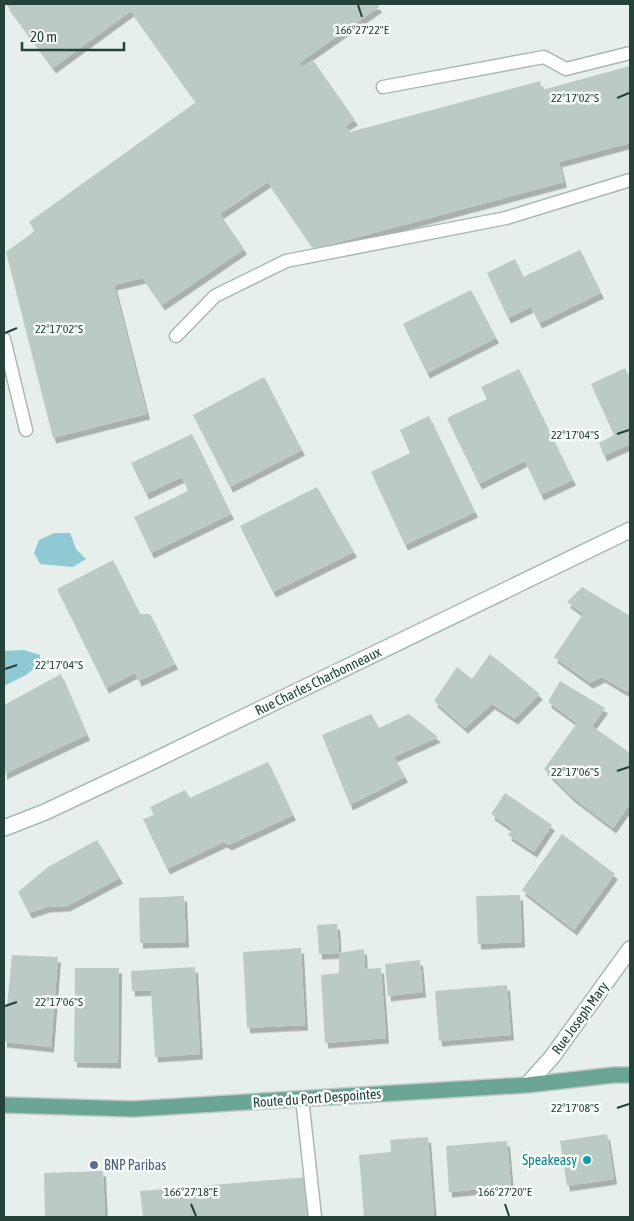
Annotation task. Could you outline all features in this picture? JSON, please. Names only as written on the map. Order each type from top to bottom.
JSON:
[{"type":"main road","name":"Route du Port Despointes","points":[[4,1105],[133,1109],[527,1085],[614,1075],[630,1075]]},
{"type":"street","name":"Rue Charles Charbonneaux","points":[[4,828],[45,812],[147,764],[630,530]]},
{"type":"street","name":"Rue Joseph Mary","points":[[527,1085],[552,1057],[630,949]]},
{"type":"lane","points":[[383,87],[544,57],[566,69],[630,53]]},
{"type":"lane","points":[[176,336],[215,296],[286,261],[506,218],[630,180]]},
{"type":"lane","points":[[4,339],[26,430]]},
{"type":"lane","points":[[302,1098],[315,1217]]},
{"type":"water","points":[[54,533],[70,533],[76,549],[86,559],[73,567],[40,564],[34,553],[39,540]]},
{"type":"water","points":[[24,650],[40,655],[40,664],[26,675],[6,685],[4,684],[4,651]]},
{"type":"building","points":[[6,4],[377,4],[379,7],[299,63],[302,67],[313,60],[355,120],[345,126],[350,132],[540,81],[542,90],[630,66],[630,143],[559,162],[564,182],[314,249],[268,182],[220,214],[244,249],[162,305],[143,278],[114,285],[147,414],[53,438],[6,252],[35,231],[29,222],[196,102],[131,11],[53,68]]},
{"type":"building","points":[[580,250],[601,293],[539,323],[531,307],[508,318],[487,273],[515,259],[523,277]]},
{"type":"building","points":[[471,290],[496,338],[427,373],[403,324]]},
{"type":"building","points":[[625,368],[630,379],[630,444],[604,456],[599,443],[614,435],[591,384]]},
{"type":"building","points":[[519,369],[573,480],[541,495],[525,461],[479,484],[447,418],[487,399],[481,387]]},
{"type":"building","points":[[264,377],[302,450],[230,487],[193,415]]},
{"type":"building","points":[[429,416],[475,512],[405,545],[371,472],[410,453],[400,430]]},
{"type":"building","points":[[192,434],[231,514],[151,553],[134,517],[188,491],[182,477],[146,494],[131,463]]},
{"type":"building","points":[[317,487],[354,552],[273,592],[240,526]]},
{"type":"building","points":[[113,560],[140,614],[150,614],[175,664],[139,681],[135,673],[106,688],[57,589]]},
{"type":"building","points":[[582,587],[630,616],[630,688],[627,692],[602,677],[590,683],[554,657],[583,614],[567,602]]},
{"type":"building","points":[[490,654],[540,694],[515,719],[492,704],[465,728],[434,701],[457,667],[472,679]]},
{"type":"building","points":[[61,674],[87,735],[4,774],[4,705]]},
{"type":"building","points":[[560,681],[605,708],[592,726],[630,753],[630,804],[613,828],[571,796],[544,769],[577,723],[548,702]]},
{"type":"building","points":[[371,714],[379,728],[409,714],[438,737],[394,757],[405,777],[350,805],[322,735]]},
{"type":"building","points":[[268,762],[293,815],[229,845],[224,842],[167,869],[143,819],[154,815],[150,807],[185,790],[190,798]]},
{"type":"building","points":[[505,793],[552,825],[534,852],[508,835],[512,829],[491,814]]},
{"type":"building","points":[[562,834],[615,874],[574,930],[522,890]]},
{"type":"building","points":[[97,840],[120,878],[67,906],[47,907],[29,913],[18,892],[48,867]]},
{"type":"building","points":[[520,895],[522,942],[478,944],[476,896]]},
{"type":"building","points":[[184,896],[186,942],[140,943],[139,898]]},
{"type":"building","points":[[337,924],[339,953],[319,954],[317,925]]},
{"type":"building","points":[[301,948],[305,1025],[247,1028],[243,952]]},
{"type":"building","points":[[364,949],[365,969],[381,968],[386,1038],[325,1043],[321,975],[339,973],[339,953]]},
{"type":"building","points":[[12,955],[58,957],[51,1047],[4,1042],[4,1006],[7,1006]]},
{"type":"building","points":[[420,960],[423,992],[388,996],[385,964]]},
{"type":"building","points":[[195,967],[200,1054],[155,1057],[151,990],[132,991],[131,971]]},
{"type":"building","points":[[75,968],[119,968],[118,1063],[74,1062]]},
{"type":"building","points":[[507,985],[511,1035],[439,1041],[435,991]]},
{"type":"building","name":"Speakeasy","points":[[607,1134],[614,1179],[567,1186],[560,1141]]},
{"type":"building","points":[[428,1137],[434,1216],[364,1217],[359,1155],[391,1152],[390,1140]]},
{"type":"building","points":[[507,1141],[511,1186],[449,1192],[446,1146]]},
{"type":"building","points":[[103,1171],[105,1217],[45,1217],[44,1173]]},
{"type":"building","points":[[308,1177],[312,1217],[143,1217],[140,1191]]},
{"type":"place","name":"Speakeasy","points":[[587,1160]]},
{"type":"place","name":"BNP Paribas","points":[[94,1165]]}]
